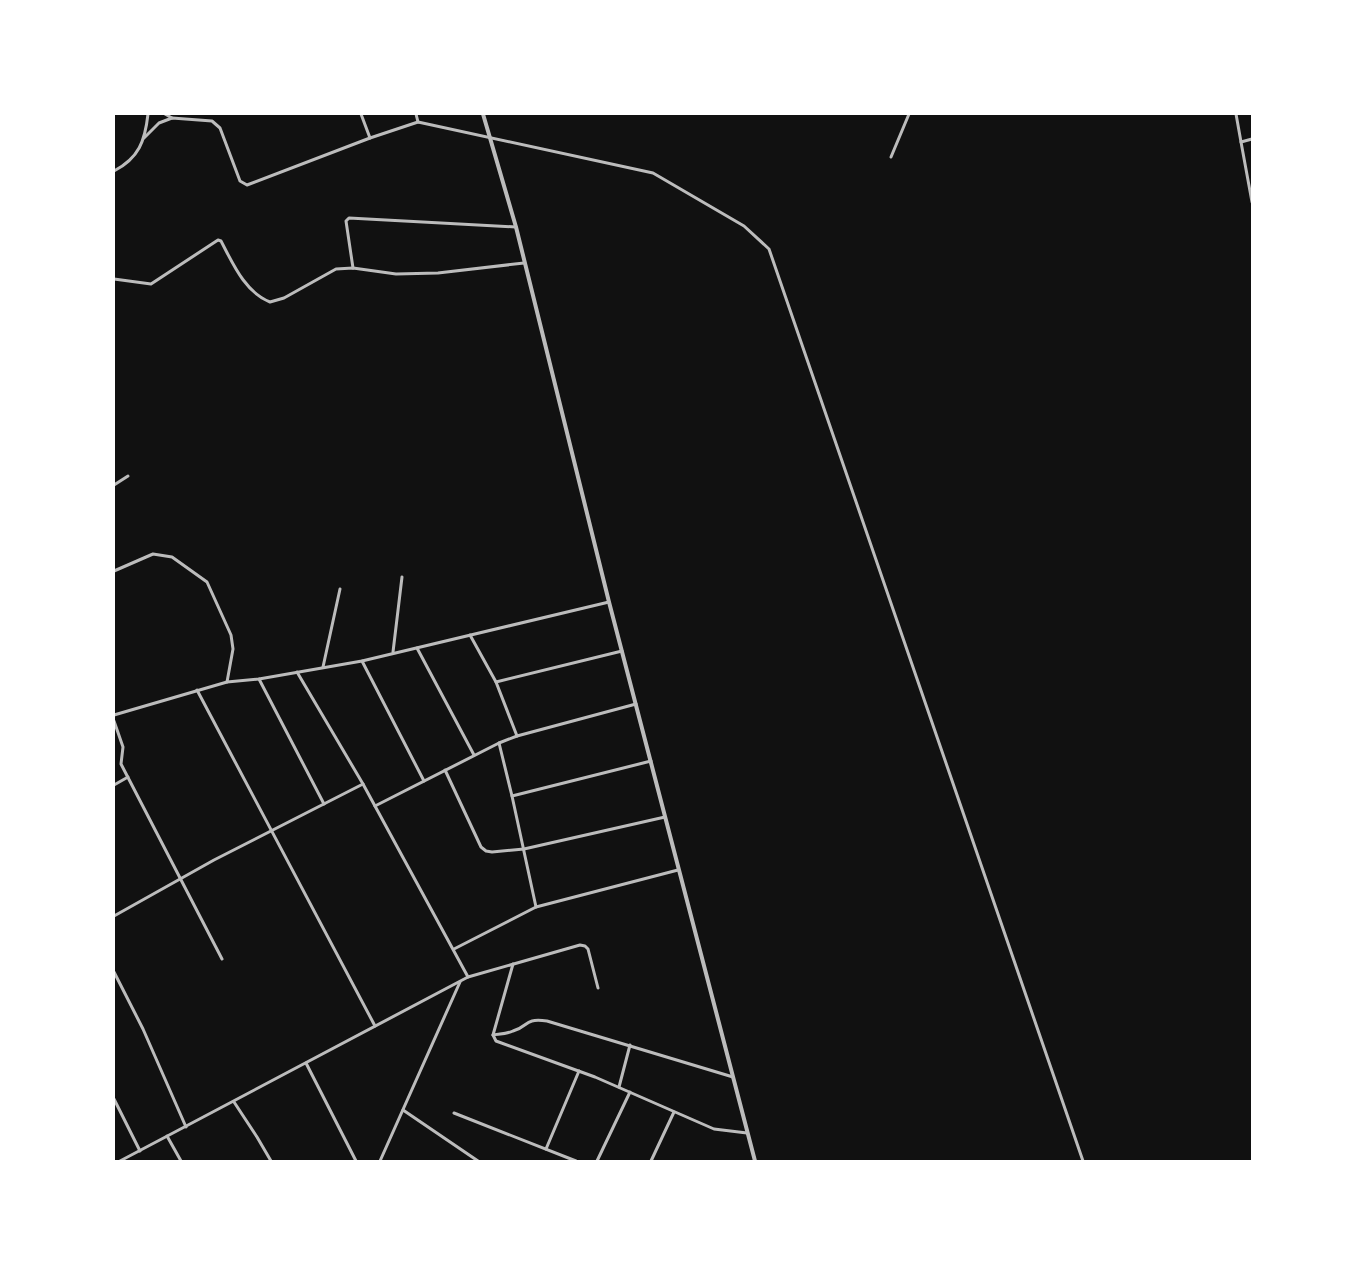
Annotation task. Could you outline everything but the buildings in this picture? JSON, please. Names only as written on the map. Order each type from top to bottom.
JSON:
[{"type":"street","points":[[144,138],[148,114]]},
{"type":"street","points":[[165,114],[172,118]]},
{"type":"street","points":[[361,114],[370,138]]},
{"type":"street","points":[[416,114],[418,122]]},
{"type":"street","points":[[483,114],[516,227],[609,602],[755,1161]]},
{"type":"street","points":[[891,157],[909,114]]},
{"type":"street","points":[[1236,114],[1252,202]]},
{"type":"street","points":[[114,171],[126,165],[135,155],[144,138],[159,123],[172,118],[212,121],[216,124],[220,128],[240,182],[247,186],[370,138],[418,122],[653,173],[744,226],[769,249],[1083,1161]]},
{"type":"street","points":[[1241,142],[1252,139]]},
{"type":"street","points":[[353,268],[346,221],[349,218],[516,227]]},
{"type":"street","points":[[114,279],[151,284],[218,240],[221,241],[237,271],[255,294],[270,302],[284,298],[336,270],[353,268],[396,274],[438,273],[524,263]]},
{"type":"street","points":[[114,485],[128,476]]},
{"type":"street","points":[[114,571],[153,554],[172,557],[207,582],[231,635],[234,649],[227,682]]},
{"type":"street","points":[[393,652],[402,577]]},
{"type":"street","points":[[324,667],[340,589]]},
{"type":"street","points":[[114,716],[227,682],[259,679],[362,661],[393,652],[417,648],[609,602]]},
{"type":"street","points":[[470,635],[496,682],[517,736]]},
{"type":"street","points":[[417,648],[474,755]]},
{"type":"street","points":[[496,682],[623,651]]},
{"type":"street","points":[[362,661],[424,781]]},
{"type":"street","points":[[297,672],[363,784],[454,948],[468,977]]},
{"type":"street","points":[[259,679],[324,804]]},
{"type":"street","points":[[197,690],[376,1026]]},
{"type":"street","points":[[375,806],[499,743],[517,736],[636,704]]},
{"type":"street","points":[[114,721],[124,747],[121,764],[222,959]]},
{"type":"street","points":[[499,743],[536,907]]},
{"type":"street","points":[[512,796],[651,761]]},
{"type":"street","points":[[445,770],[481,847],[486,851],[524,849],[666,817]]},
{"type":"street","points":[[114,785],[128,777]]},
{"type":"street","points":[[114,916],[181,878],[363,784]]},
{"type":"street","points":[[454,948],[536,907],[678,870]]},
{"type":"street","points":[[120,1161],[468,977],[513,963],[584,946],[588,950],[598,988]]},
{"type":"street","points":[[513,963],[493,1035],[496,1040],[619,1087],[714,1129],[747,1133]]},
{"type":"street","points":[[114,972],[143,1029],[186,1127]]},
{"type":"street","points":[[387,1161],[382,1160],[391,1136],[460,982]]},
{"type":"street","points":[[493,1035],[513,1032],[535,1019],[547,1021],[733,1077]]},
{"type":"street","points":[[619,1087],[630,1045]]},
{"type":"street","points":[[306,1063],[356,1161]]},
{"type":"street","points":[[546,1149],[579,1071]]},
{"type":"street","points":[[597,1161],[630,1092]]},
{"type":"street","points":[[114,1100],[140,1151]]},
{"type":"street","points":[[234,1102],[258,1137],[271,1161]]},
{"type":"street","points":[[403,1110],[478,1161]]},
{"type":"street","points":[[651,1161],[674,1112]]},
{"type":"street","points":[[454,1113],[576,1161]]},
{"type":"street","points":[[168,1136],[181,1161]]}]
